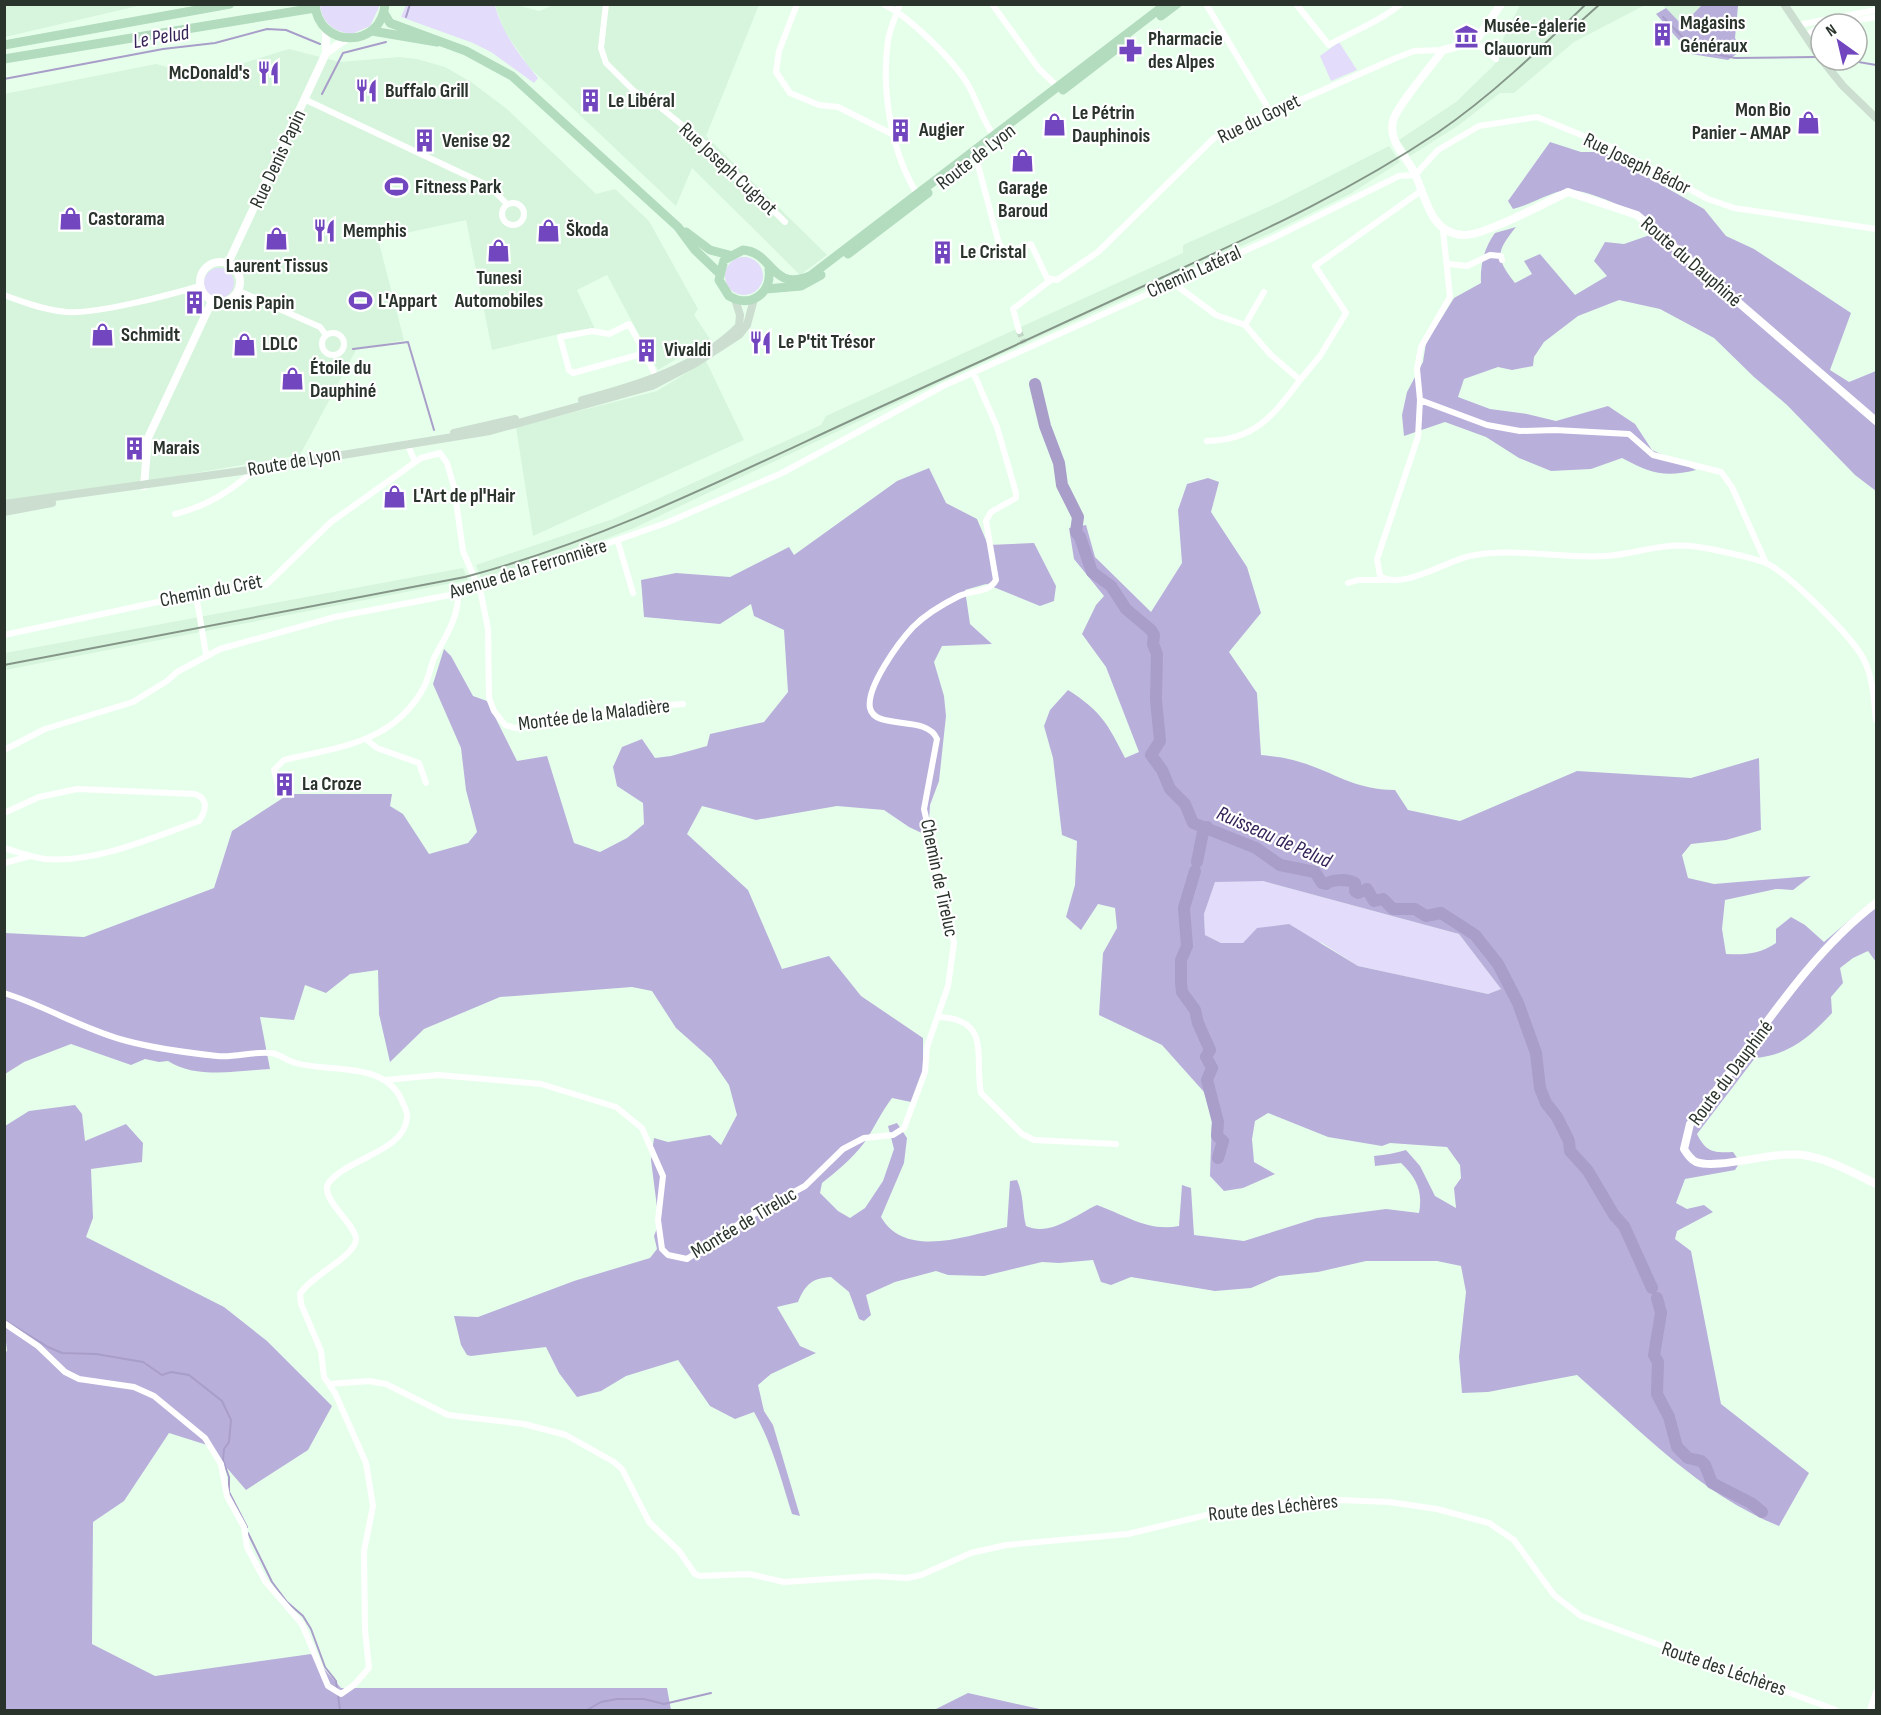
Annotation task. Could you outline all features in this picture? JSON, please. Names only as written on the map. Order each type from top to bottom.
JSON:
[{"type":"main road","points":[[4,45],[230,4]]},
{"type":"main road","points":[[1060,89],[1166,4]]},
{"type":"main road","name":"Route de Lyon","points":[[766,289],[808,284],[975,153],[1177,4]]},
{"type":"main road","points":[[1784,4],[1809,42]]},
{"type":"main road","points":[[4,59],[315,6],[326,30],[346,39],[355,39],[372,31],[445,44]]},
{"type":"main road","points":[[372,31],[384,9]]},
{"type":"main road","points":[[384,9],[390,23],[484,60],[521,83],[678,227],[710,250],[729,255],[743,250],[756,253],[769,269],[766,289],[754,299],[747,325],[739,334],[696,363],[652,386],[490,431],[442,438]]},
{"type":"main road","points":[[1833,72],[1876,118]]},
{"type":"main road","name":"Route de Lyon","points":[[769,269],[790,279],[810,276],[919,197]]},
{"type":"main road","points":[[442,438],[656,378],[693,358],[735,330],[739,326],[740,315],[735,299],[721,286],[719,273],[695,250],[678,227]]},
{"type":"main road","points":[[719,273],[729,255]]},
{"type":"main road","points":[[735,299],[754,299]]},
{"type":"main road","name":"Route de Lyon","points":[[4,504],[144,486],[442,438]]},
{"type":"main road","name":"Route de Lyon","points":[[4,512],[144,486]]},
{"type":"street","name":"Rue Joseph Cugnot","points":[[606,4],[601,48],[606,63],[634,91],[655,103],[703,142],[785,222]]},
{"type":"street","points":[[797,4],[779,51],[776,72],[790,93],[819,105],[838,107],[892,134]]},
{"type":"street","points":[[883,4],[899,8],[966,82],[995,138]]},
{"type":"street","points":[[992,4],[1026,52],[1060,89]]},
{"type":"street","points":[[1206,4],[1271,113]]},
{"type":"street","points":[[1296,4],[1329,45],[1357,28],[1385,17],[1401,4]]},
{"type":"street","points":[[1386,580],[1380,576],[1377,559],[1418,437],[1420,400],[1417,369],[1421,347],[1450,297],[1449,264],[1443,230],[1428,210],[1415,175],[1392,137],[1394,119],[1443,50],[1475,42],[1501,4]]},
{"type":"street","points":[[899,8],[888,39],[887,106],[892,134],[919,197]]},
{"type":"street","points":[[1798,25],[1876,10]]},
{"type":"street","name":"Rue Denis Papin","points":[[228,263],[326,53],[326,30]]},
{"type":"street","points":[[1805,36],[1809,34]]},
{"type":"street","points":[[326,53],[346,39]]},
{"type":"street","points":[[1475,42],[1496,59]]},
{"type":"street","name":"Rue du Goyet","points":[[1019,331],[1013,309],[1049,279],[1057,280],[1098,252],[1214,138],[1405,54],[1423,50],[1443,50]]},
{"type":"street","points":[[306,100],[489,186],[507,204]]},
{"type":"street","name":"Rue Joseph Bédor","points":[[1415,175],[1438,150],[1479,126],[1537,117],[1611,147],[1708,199],[1734,208],[1876,229]]},
{"type":"street","points":[[975,153],[999,244],[1006,252],[1031,244],[1049,279]]},
{"type":"street","name":"Chemin Latéral","points":[[973,372],[1025,346],[1271,239],[1399,176],[1415,175]]},
{"type":"street","points":[[1207,441],[1230,441],[1247,435],[1280,408],[1320,356],[1346,313],[1315,266],[1421,191]]},
{"type":"street","name":"Route du Dauphiné","points":[[1443,230],[1463,236],[1480,233],[1568,192],[1637,215],[1876,421]]},
{"type":"street","points":[[1449,264],[1467,266],[1490,255],[1501,256],[1502,260]]},
{"type":"street","points":[[219,262],[228,263],[240,277],[239,291],[228,302],[212,301],[206,298],[200,286],[202,273],[206,267],[219,262]]},
{"type":"street","points":[[1172,282],[1216,315],[1245,325],[1270,354],[1300,380]]},
{"type":"street","points":[[4,295],[29,304],[70,312],[101,308],[200,286]]},
{"type":"street","points":[[239,291],[320,327],[326,335]]},
{"type":"street","points":[[1245,325],[1264,292]]},
{"type":"street","points":[[144,486],[148,438],[212,301]]},
{"type":"street","points":[[645,352],[573,373],[568,370],[560,337],[592,331],[609,334],[629,324],[645,352],[656,378]]},
{"type":"street","name":"Avenue de la Ferronnière","points":[[4,750],[45,729],[133,702],[206,654],[305,624],[396,603],[458,593],[618,542],[782,473],[973,372]]},
{"type":"street","name":"Chemin de Tireluc","points":[[927,1047],[948,986],[954,943],[924,809],[937,739],[930,730],[922,726],[876,717],[871,710],[870,700],[888,660],[914,627],[960,595],[988,588],[996,580],[986,521],[991,512],[1016,498],[1016,493],[998,427],[973,372]]},
{"type":"street","points":[[1420,400],[1487,425],[1520,431],[1555,430],[1629,434],[1653,455],[1721,472],[1732,488],[1766,563]]},
{"type":"street","points":[[442,438],[443,448],[440,453],[447,463],[454,487],[463,551],[478,587]]},
{"type":"street","points":[[407,443],[415,462]]},
{"type":"street","name":"Chemin du Crêt","points":[[4,635],[196,596],[266,585],[331,522],[415,462],[428,455],[440,453]]},
{"type":"street","points":[[176,514],[199,508],[227,494],[256,469]]},
{"type":"street","points":[[618,542],[633,592]]},
{"type":"street","points":[[1348,583],[1358,580],[1406,579],[1468,556],[1492,553],[1606,556],[1670,546],[1692,546],[1766,563],[1794,585],[1844,633],[1860,654],[1868,672],[1876,720]]},
{"type":"street","name":"Montée de la Maladière","points":[[478,587],[488,629],[489,698],[494,711],[505,725],[515,728],[539,726],[640,707],[683,704]]},
{"type":"street","points":[[278,785],[274,770],[284,760],[367,740],[400,719],[425,686],[433,661],[455,618],[458,593]]},
{"type":"street","points":[[196,596],[206,654]]},
{"type":"street","points":[[1868,672],[1876,671]]},
{"type":"street","points":[[367,740],[377,748],[419,763],[426,783]]},
{"type":"street","points":[[4,813],[39,797],[76,789],[195,794],[200,796],[205,803],[205,813],[199,821],[123,848],[80,857],[47,859],[4,848]]},
{"type":"street","points":[[4,863],[30,856]]},
{"type":"street","name":"Route du Dauphiné","points":[[1876,903],[1848,926],[1819,955],[1690,1124],[1684,1149],[1695,1161],[1709,1164],[1752,1157],[1803,1155],[1828,1162],[1876,1184]]},
{"type":"street","points":[[4,993],[126,1041],[220,1056],[272,1053],[297,1064],[346,1068],[385,1080],[399,1095],[408,1115],[405,1131],[396,1141],[364,1156],[326,1185],[335,1209],[352,1227],[357,1240],[354,1249],[314,1277],[300,1294],[301,1304],[321,1351],[324,1377],[366,1462],[373,1506],[364,1551],[365,1630],[369,1668],[354,1686],[341,1694],[328,1686],[298,1616],[265,1581],[247,1547],[244,1527],[227,1496],[221,1464],[205,1438],[180,1415],[154,1396],[134,1387],[79,1379],[65,1372],[38,1346],[4,1323]]},
{"type":"street","points":[[939,1017],[963,1020],[967,1025],[980,1053],[981,1093],[1022,1134],[1034,1140],[1051,1142],[1116,1144]]},
{"type":"street","name":"Montée de Tireluc","points":[[385,1080],[438,1075],[541,1083],[616,1107],[642,1128],[663,1176],[658,1220],[662,1249],[668,1255],[687,1259],[752,1215],[805,1186],[843,1149],[864,1138],[893,1135],[904,1128],[925,1072],[927,1047]]},
{"type":"street","name":"Route des Léchères","points":[[329,1384],[369,1382],[386,1384],[437,1412],[524,1424],[566,1436],[614,1462],[622,1469],[649,1522],[700,1576],[749,1574],[784,1582],[874,1576],[910,1577],[921,1575],[972,1553],[1006,1545],[1128,1534],[1219,1512],[1281,1503],[1339,1500],[1389,1502],[1448,1512],[1489,1523],[1514,1540],[1554,1595],[1581,1616],[1836,1710]]},
{"type":"street","points":[[1870,1710],[1876,1692]]},
{"type":"shaded area","points":[[5,4],[142,4],[142,5],[5,37]]},
{"type":"shaded area","points":[[556,4],[759,5],[706,136],[827,255],[800,275],[692,168],[676,206],[529,67],[504,30],[495,5],[517,5],[539,11]]},
{"type":"shaded area","points":[[1703,4],[1738,6],[1735,38],[1741,51],[1728,60],[1691,54],[1656,14],[1666,8],[1682,25]]},
{"type":"shaded area","points":[[320,5],[379,5],[379,7],[370,26],[352,34],[330,26],[323,17]]},
{"type":"shaded area","points":[[406,5],[500,5],[495,6],[507,35],[538,78],[534,83],[491,52],[473,43],[401,17]]},
{"type":"shaded area","points":[[1520,5],[1645,5],[1574,42],[1514,93],[1500,93],[1459,125],[1410,156],[1399,140],[1456,102],[1494,65],[1505,48],[1503,39]]},
{"type":"shaded area","points":[[1663,5],[1703,5],[1681,25]]},
{"type":"shaded area","points":[[1339,42],[1357,70],[1331,81],[1320,56]]},
{"type":"shaded area","points":[[289,49],[340,62],[399,57],[417,59],[445,67],[471,82],[507,109],[596,194],[615,189],[649,221],[698,309],[694,315],[710,339],[658,370],[607,275],[577,290],[595,329],[563,333],[492,350],[466,220],[378,239],[404,340],[356,350],[300,455],[126,485],[5,500],[4,94],[156,64],[202,76]]},
{"type":"shaded area","points":[[1550,142],[1581,152],[1603,152],[1704,209],[1726,236],[1754,249],[1851,313],[1830,370],[1849,382],[1876,371],[1876,491],[1855,475],[1787,405],[1714,338],[1660,309],[1619,300],[1578,316],[1544,342],[1534,357],[1533,366],[1512,370],[1498,367],[1464,379],[1458,397],[1490,409],[1556,421],[1608,406],[1635,424],[1652,450],[1696,470],[1675,474],[1658,473],[1622,458],[1591,469],[1551,471],[1519,458],[1486,437],[1445,422],[1404,436],[1402,415],[1407,392],[1423,362],[1426,343],[1454,298],[1481,283],[1484,257],[1495,233],[1516,227],[1500,255],[1504,267],[1515,283],[1532,274],[1524,261],[1540,254],[1575,295],[1607,276],[1594,261],[1605,242],[1624,244],[1650,235],[1649,218],[1581,192],[1561,191],[1513,209],[1508,201]]},
{"type":"shaded area","points":[[1389,146],[1400,162],[1350,194],[1277,230],[973,367],[634,528],[590,545],[481,578],[476,565],[613,519],[821,425],[826,416],[1183,253],[1183,245],[1277,203]]},
{"type":"shaded area","points":[[744,257],[758,262],[763,276],[758,290],[744,295],[730,290],[725,276],[730,262]]},
{"type":"shaded area","points":[[219,268],[225,269],[233,277],[233,289],[225,297],[219,298],[213,297],[205,289],[204,283],[205,277],[213,269]]},
{"type":"shaded area","points":[[706,361],[744,440],[533,536],[516,427],[657,391]]},
{"type":"shaded area","points":[[929,468],[946,503],[977,519],[988,545],[1034,543],[1056,586],[1054,601],[1040,606],[986,584],[965,590],[970,624],[992,644],[942,646],[934,662],[944,696],[946,716],[939,781],[930,805],[928,836],[909,827],[884,810],[837,806],[756,820],[702,806],[687,834],[748,890],[782,969],[829,956],[861,996],[923,1038],[923,1073],[911,1102],[892,1098],[864,1143],[849,1160],[822,1183],[820,1193],[838,1211],[850,1218],[865,1208],[883,1181],[894,1149],[888,1126],[897,1123],[907,1138],[904,1163],[881,1217],[892,1230],[906,1238],[922,1241],[957,1239],[1007,1227],[1010,1181],[1017,1180],[1021,1191],[1026,1226],[1035,1229],[1053,1227],[1097,1205],[1147,1225],[1179,1226],[1182,1185],[1191,1188],[1194,1235],[1244,1241],[1317,1218],[1386,1209],[1419,1213],[1418,1186],[1407,1169],[1401,1163],[1375,1166],[1374,1156],[1406,1150],[1420,1166],[1435,1196],[1456,1208],[1454,1188],[1461,1178],[1460,1165],[1447,1147],[1390,1143],[1382,1146],[1328,1137],[1268,1113],[1255,1121],[1252,1139],[1254,1162],[1275,1174],[1243,1188],[1224,1191],[1210,1176],[1212,1118],[1204,1092],[1162,1045],[1099,1015],[1103,953],[1117,928],[1115,908],[1098,904],[1081,930],[1066,917],[1075,885],[1077,841],[1062,835],[1053,758],[1044,726],[1050,710],[1068,690],[1102,719],[1125,758],[1139,752],[1106,667],[1082,634],[1096,605],[1104,596],[1074,559],[1069,528],[1086,525],[1095,557],[1151,612],[1182,563],[1178,510],[1187,484],[1208,478],[1219,482],[1211,512],[1247,567],[1261,613],[1229,652],[1257,693],[1261,755],[1281,757],[1307,764],[1366,787],[1395,790],[1408,810],[1460,821],[1577,771],[1691,778],[1759,758],[1761,830],[1726,840],[1691,844],[1682,855],[1688,878],[1714,884],[1811,876],[1793,890],[1776,889],[1725,900],[1722,929],[1726,954],[1753,953],[1770,947],[1776,943],[1776,929],[1791,917],[1805,925],[1824,942],[1867,905],[1876,908],[1876,962],[1868,951],[1853,958],[1840,968],[1843,983],[1831,997],[1832,1013],[1807,1037],[1789,1049],[1755,1058],[1697,1134],[1704,1145],[1711,1150],[1733,1152],[1740,1162],[1735,1170],[1685,1179],[1676,1203],[1687,1209],[1704,1205],[1713,1212],[1677,1231],[1675,1239],[1691,1251],[1721,1404],[1809,1473],[1779,1526],[1750,1513],[1697,1479],[1648,1439],[1577,1375],[1488,1392],[1462,1393],[1459,1357],[1466,1292],[1461,1266],[1437,1261],[1366,1261],[1318,1272],[1279,1276],[1251,1288],[1215,1291],[1131,1277],[1111,1285],[1101,1282],[1093,1260],[1042,1262],[984,1276],[948,1275],[936,1271],[895,1282],[866,1295],[871,1315],[864,1321],[859,1319],[849,1292],[831,1277],[819,1279],[803,1291],[798,1302],[777,1307],[800,1346],[816,1353],[771,1374],[758,1385],[764,1411],[773,1425],[800,1516],[792,1514],[771,1449],[754,1412],[735,1419],[710,1406],[678,1360],[626,1376],[601,1391],[577,1397],[559,1373],[546,1347],[471,1356],[467,1355],[461,1345],[454,1316],[478,1317],[574,1281],[650,1258],[657,1249],[654,1236],[659,1223],[651,1160],[654,1138],[668,1142],[710,1135],[721,1145],[737,1115],[729,1085],[711,1059],[676,1028],[652,991],[632,987],[500,997],[424,1029],[390,1062],[379,1014],[378,970],[350,974],[326,993],[305,985],[294,1020],[260,1017],[270,1069],[204,1072],[179,1067],[168,1061],[145,1059],[131,1065],[71,1044],[24,1062],[5,1074],[5,933],[84,937],[214,888],[232,831],[289,794],[392,794],[390,806],[403,814],[429,854],[468,843],[477,832],[466,790],[461,748],[433,684],[444,649],[451,656],[473,696],[487,701],[517,761],[547,756],[574,843],[600,852],[627,838],[644,824],[643,803],[617,786],[613,767],[622,747],[642,739],[655,758],[707,746],[710,734],[764,722],[788,692],[784,630],[754,616],[751,604],[720,624],[644,617],[641,580],[676,573],[730,577],[789,547],[794,555],[897,481]],"holes":[[[1263,881],[1459,934],[1501,989],[1488,994],[1358,966],[1289,924],[1257,928],[1243,943],[1221,943],[1205,935],[1204,914],[1215,882]]]},
{"type":"shaded area","points":[[463,568],[468,580],[5,670],[5,653]]},
{"type":"shaded area","points":[[1215,881],[1263,881],[1459,934],[1501,989],[1488,994],[1358,966],[1322,943],[1257,928],[1244,943],[1221,943],[1205,935],[1204,914]]},
{"type":"shaded area","points":[[75,1105],[82,1114],[85,1141],[126,1124],[143,1143],[142,1162],[91,1169],[93,1218],[86,1237],[224,1307],[267,1341],[332,1406],[308,1450],[246,1490],[207,1445],[169,1433],[124,1501],[93,1522],[92,1644],[155,1676],[311,1654],[341,1688],[667,1688],[671,1710],[5,1710],[4,1353],[7,1351],[4,1323],[5,1126],[29,1111]]},
{"type":"shaded area","points":[[968,1693],[1044,1710],[934,1710]]},
{"type":"waterway","name":"Le Pelud","points":[[406,17],[410,4]]},
{"type":"waterway","points":[[1663,17],[1695,50],[1735,58],[1809,57]]},
{"type":"waterway","name":"Le Pelud","points":[[4,79],[163,49],[215,43],[267,29],[286,30],[320,44]]},
{"type":"waterway","name":"Le Pelud","points":[[322,94],[343,53],[386,42]]},
{"type":"waterway","points":[[1869,64],[1876,65]]},
{"type":"waterway","points":[[353,349],[408,342],[434,430]]},
{"type":"waterway","name":"Ruisseau de Pelud","points":[[1035,384],[1045,426],[1059,463],[1062,485],[1078,517],[1076,532],[1080,537],[1092,572],[1111,586],[1126,609],[1154,635],[1153,644],[1157,654],[1156,700],[1160,741],[1151,755],[1162,770],[1170,789],[1185,804],[1193,823],[1256,848],[1280,865],[1315,872],[1322,883],[1340,880],[1355,883],[1355,891],[1358,893],[1367,889],[1374,901],[1383,899],[1393,909],[1415,909],[1426,916],[1441,913],[1475,935],[1498,964],[1518,1003],[1536,1053],[1540,1088],[1546,1103],[1557,1117],[1569,1141],[1570,1151],[1588,1171],[1614,1215],[1624,1226],[1652,1288]]},
{"type":"waterway","points":[[1197,862],[1203,832],[1207,827]]},
{"type":"waterway","points":[[1195,871],[1184,908],[1187,946],[1181,960],[1181,983],[1182,992],[1195,1010],[1210,1050],[1206,1057],[1212,1068],[1207,1080],[1218,1122],[1217,1136],[1223,1141],[1218,1158]]},
{"type":"waterway","name":"Ruisseau de Pelud","points":[[1657,1298],[1661,1313],[1654,1355],[1658,1362],[1657,1394],[1669,1417],[1677,1447],[1688,1458],[1701,1461],[1705,1465],[1712,1483],[1751,1503],[1762,1512]]},
{"type":"waterway","points":[[6,1321],[62,1353],[96,1354],[143,1362],[162,1375],[171,1372],[189,1375],[222,1401],[231,1420],[229,1442],[224,1449],[223,1460],[229,1477],[229,1492],[247,1527]]},
{"type":"waterway","points":[[248,1533],[272,1582],[287,1602],[303,1616],[311,1629],[325,1667],[336,1681],[337,1690]]},
{"type":"waterway","points":[[587,1710],[601,1702],[617,1699],[644,1699],[664,1704],[711,1693]]},
{"type":"waterway","points":[[338,1695],[340,1710]]},
{"type":"tunnel","points":[[1019,331],[1024,343]]},
{"type":"railway","points":[[4,665],[465,577],[520,561],[628,521],[1161,278],[1267,228],[1370,175],[1437,133],[1476,104],[1514,72],[1586,4]]},
{"type":"railway","points":[[1580,22],[1600,4]]},
{"type":"place","name":"Magasins Généraux","points":[[1662,34]]},
{"type":"place","name":"Musée-galerie Clauorum","points":[[1466,37]]},
{"type":"place","name":"Pharmacie des Alpes","points":[[1130,50]]},
{"type":"place","name":"McDonald's","points":[[268,73]]},
{"type":"place","name":"Buffalo Grill","points":[[367,91]]},
{"type":"place","name":"Le Libéral","points":[[590,101]]},
{"type":"place","name":"Mon Bio Panier - AMAP","points":[[1809,122]]},
{"type":"place","name":"Le Pétrin Dauphinois","points":[[1054,125]]},
{"type":"place","name":"Augier","points":[[901,130]]},
{"type":"place","name":"Venise 92","points":[[424,141]]},
{"type":"place","name":"Garage Baroud","points":[[1023,160]]},
{"type":"place","name":"Fitness Park","points":[[397,187]]},
{"type":"place","name":"Castorama","points":[[70,219]]},
{"type":"place","name":"Škoda","points":[[548,230]]},
{"type":"place","name":"Memphis","points":[[325,231]]},
{"type":"place","name":"Laurent Tissus","points":[[277,239]]},
{"type":"place","name":"Tunesi Automobiles","points":[[499,251]]},
{"type":"place","name":"Le Cristal","points":[[942,252]]},
{"type":"place","name":"L'Appart","points":[[360,301]]},
{"type":"place","name":"Denis Papin","points":[[195,303]]},
{"type":"place","name":"Schmidt","points":[[103,335]]},
{"type":"place","name":"Le P'tit Trésor","points":[[760,342]]},
{"type":"place","name":"LDLC","points":[[244,344]]},
{"type":"place","name":"Vivaldi","points":[[646,350]]},
{"type":"place","name":"Étoile du Dauphiné","points":[[292,379]]},
{"type":"place","name":"Marais","points":[[135,448]]},
{"type":"place","name":"L'Art de pl'Hair","points":[[395,496]]},
{"type":"place","name":"La Croze","points":[[284,784]]}]
